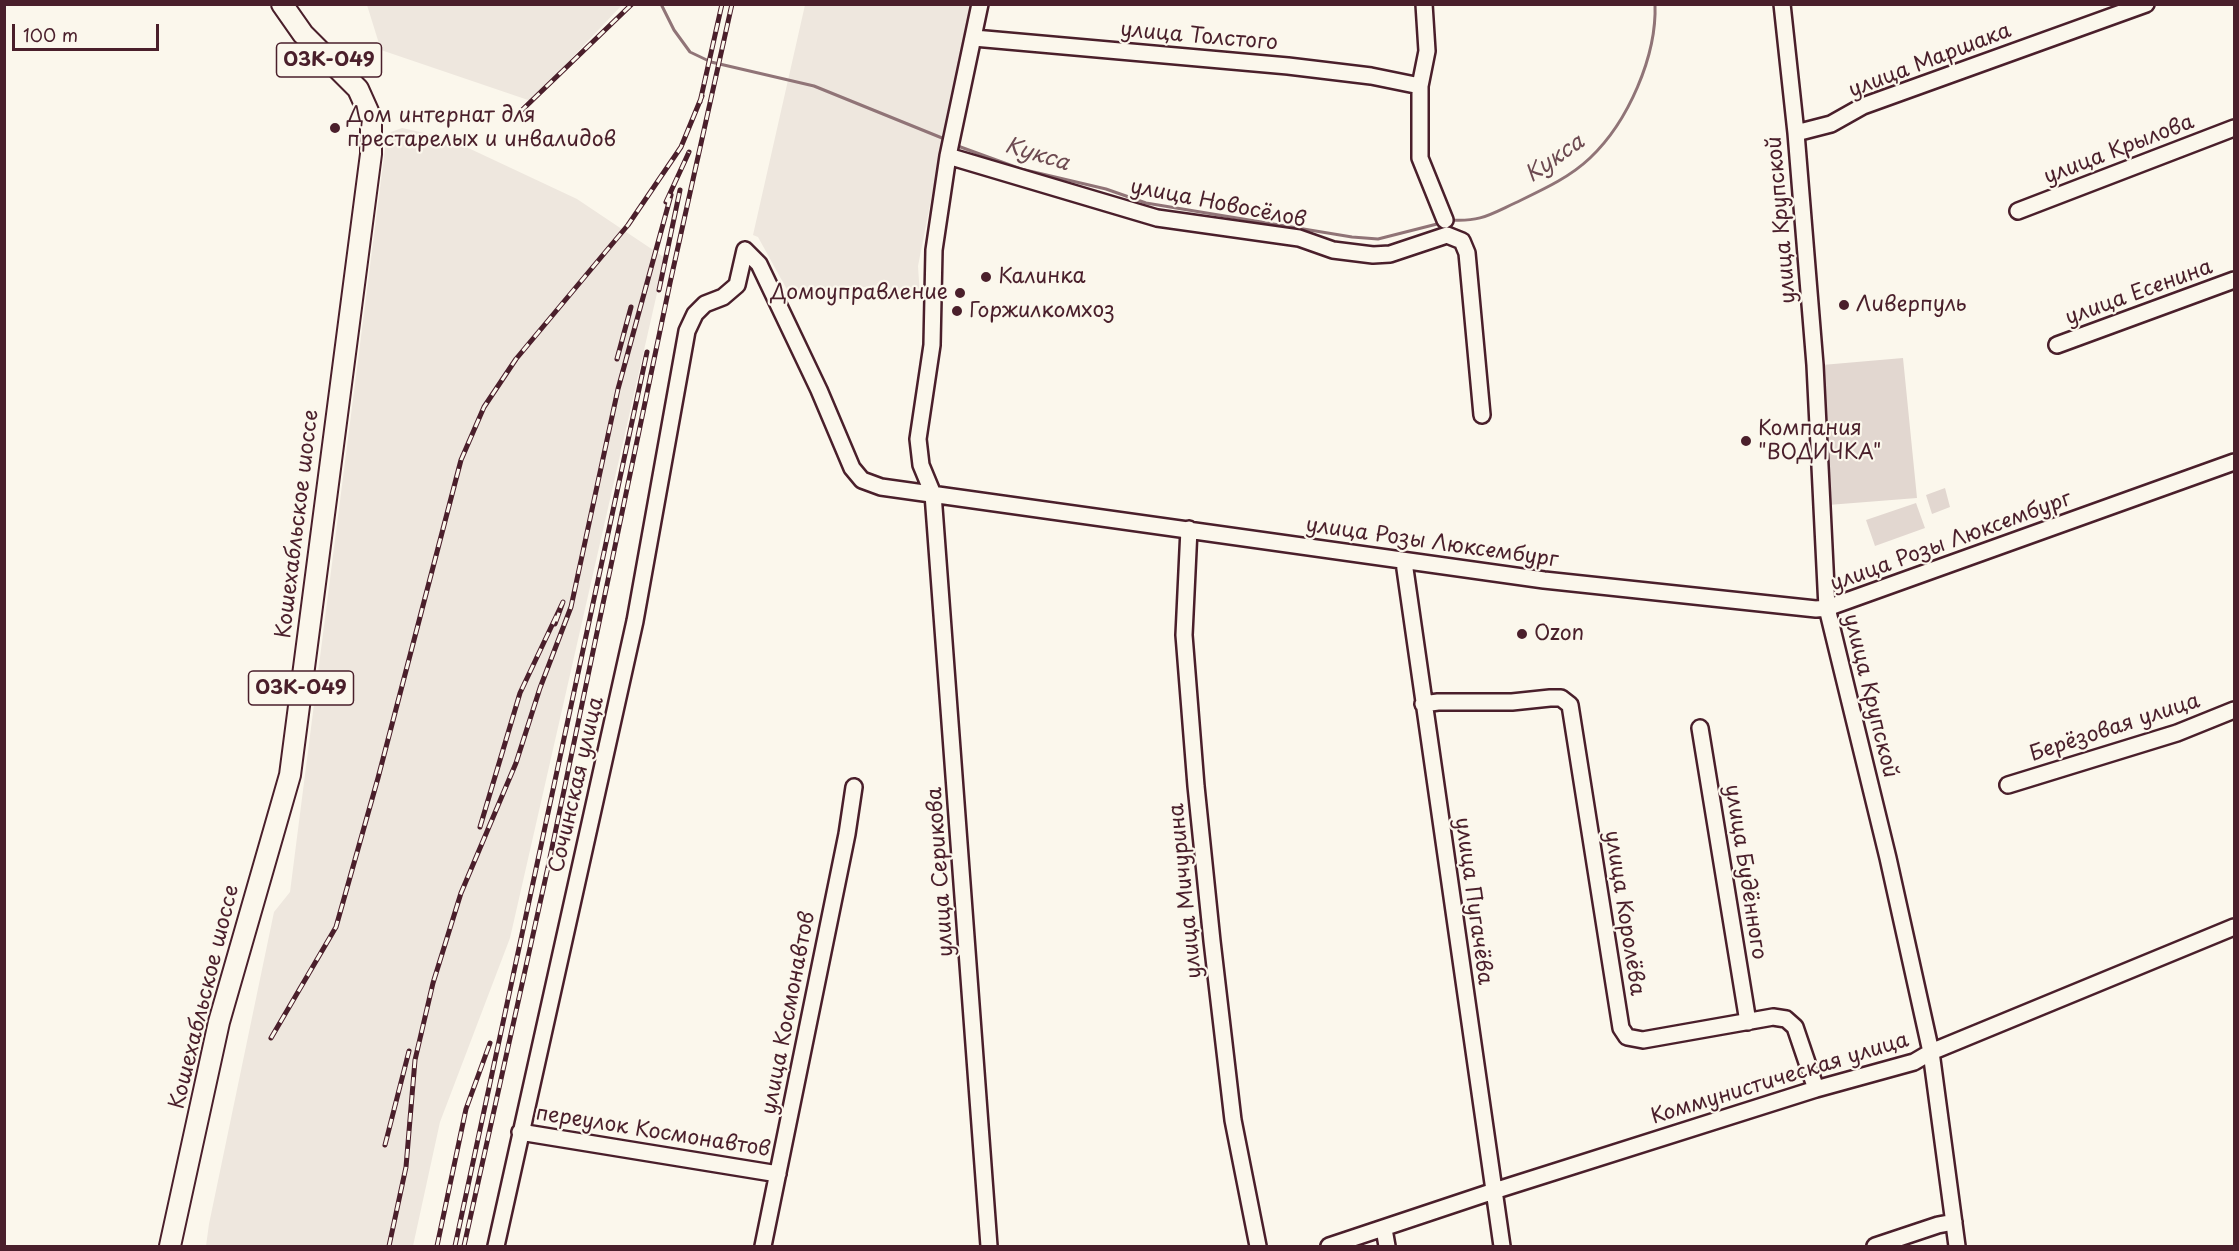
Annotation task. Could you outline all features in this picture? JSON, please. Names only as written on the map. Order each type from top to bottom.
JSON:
[{"type":"main road","name":"Кошехабльское шоссе","points":[[170,1246],[219,1022],[290,775],[370,154],[371,118],[358,89],[303,34],[282,4]]},
{"type":"street","name":"улица Серикова","points":[[980,4],[950,148],[934,250],[932,345],[918,439],[921,465],[933,494],[989,1246]]},
{"type":"street","points":[[1424,4],[1427,51],[1420,86],[1420,158],[1446,227],[1462,240],[1467,253],[1482,415]]},
{"type":"street","name":"улица Крупской","points":[[1782,4],[1796,133],[1815,365],[1827,608],[1888,858],[1931,1052],[1957,1246]]},
{"type":"street","name":"улица Маршака","points":[[1796,133],[1831,124],[1863,106],[2146,4]]},
{"type":"street","name":"улица Толстого","points":[[974,38],[1288,66],[1371,76],[1420,86]]},
{"type":"street","name":"улица Крылова","points":[[2018,211],[2235,128]]},
{"type":"street","name":"улица Новосёлов","points":[[950,148],[1157,218],[1299,238],[1333,250],[1373,255],[1390,254],[1446,227]]},
{"type":"street","name":"улица Розы Люксембург","points":[[687,331],[695,314],[705,304],[723,297],[737,285],[745,250],[759,264],[819,390],[852,468],[862,480],[880,487],[1556,582],[1816,609],[1827,608],[2235,462]]},
{"type":"street","name":"улица Есенина","points":[[2057,345],[2235,280]]},
{"type":"street","name":"Сочинская улица","points":[[496,1246],[635,621],[687,331]]},
{"type":"street","name":"улица Мичурина","points":[[1189,529],[1184,635],[1196,786],[1233,1120],[1258,1246]]},
{"type":"street","name":"улица Пугачёва","points":[[1404,561],[1502,1246]]},
{"type":"street","name":"улица Королёва","points":[[1424,704],[1512,702],[1561,698],[1570,705],[1621,1028],[1627,1037],[1643,1040],[1773,1017],[1786,1019],[1795,1027],[1815,1089]]},
{"type":"street","name":"Берёзовая улица","points":[[2008,785],[2177,733],[2235,710]]},
{"type":"street","name":"улица Будённого","points":[[1700,728],[1748,1022]]},
{"type":"street","name":"улица Космонавтов","points":[[763,1246],[854,788]]},
{"type":"street","name":"Коммунистическая улица","points":[[1329,1246],[1815,1089],[1914,1062],[1931,1052],[2235,927]]},
{"type":"street","name":"переулок Космонавтов","points":[[520,1132],[778,1174]]},
{"type":"street","points":[[1875,1246],[1954,1222]]},
{"type":"street","points":[[1384,1229],[1387,1246]]},
{"type":"shaded area","points":[[367,4],[622,5],[531,101],[381,50]]},
{"type":"shaded area","points":[[805,5],[972,5],[918,266],[920,296],[894,300],[887,284],[791,297],[758,237],[753,235]]},
{"type":"shaded area","points":[[402,128],[447,138],[577,199],[665,258],[510,938],[440,1122],[413,1246],[206,1246],[274,912],[290,892],[386,141],[391,132]]},
{"type":"shaded area","points":[[1903,358],[1917,498],[1828,505],[1822,365]]},
{"type":"shaded area","points":[[1945,488],[1950,507],[1932,514],[1926,495]]},
{"type":"shaded area","points":[[1916,503],[1925,528],[1875,546],[1866,520]]},
{"type":"waterway","name":"Кукса","points":[[661,4],[674,30],[690,52],[711,62],[814,86],[947,140]]},
{"type":"waterway","name":"Кукса","points":[[1450,220],[1477,219],[1491,214],[1555,183],[1590,158],[1616,126],[1638,87],[1651,45],[1655,4]]},
{"type":"waterway","name":"Кукса","points":[[955,145],[1021,169],[1106,189],[1146,203],[1352,237],[1378,239],[1441,223]]},
{"type":"railway","points":[[520,112],[632,4]]},
{"type":"railway","points":[[700,102],[722,4]]},
{"type":"railway","points":[[464,1246],[548,867],[670,283],[732,4]]},
{"type":"railway","points":[[271,1038],[336,927],[378,778],[461,460],[484,407],[516,359],[628,225],[681,147],[702,96]]},
{"type":"railway","points":[[666,202],[689,152]]},
{"type":"railway","points":[[659,290],[680,190]]},
{"type":"railway","points":[[389,1246],[406,1167],[415,1060],[433,983],[461,893],[516,763],[540,688],[571,607],[618,389],[671,195]]},
{"type":"railway","points":[[617,359],[631,307]]},
{"type":"railway","points":[[455,1246],[647,352]]},
{"type":"railway","points":[[480,827],[520,693],[563,602],[555,624]]},
{"type":"railway","points":[[437,1246],[466,1109],[490,1043]]},
{"type":"railway","points":[[385,1145],[409,1051]]},
{"type":"place","name":"Дом интернат для престарелых и инвалидов","points":[[335,128]]},
{"type":"place","name":"Калинка","points":[[986,277]]},
{"type":"place","name":"Домоуправление","points":[[960,293]]},
{"type":"place","name":"Ливерпуль","points":[[1844,305]]},
{"type":"place","name":"Горжилкомхоз","points":[[957,311]]},
{"type":"place","name":"Компания \"ВОДИЧКА\"","points":[[1746,441]]},
{"type":"place","name":"Ozon","points":[[1522,634]]}]
